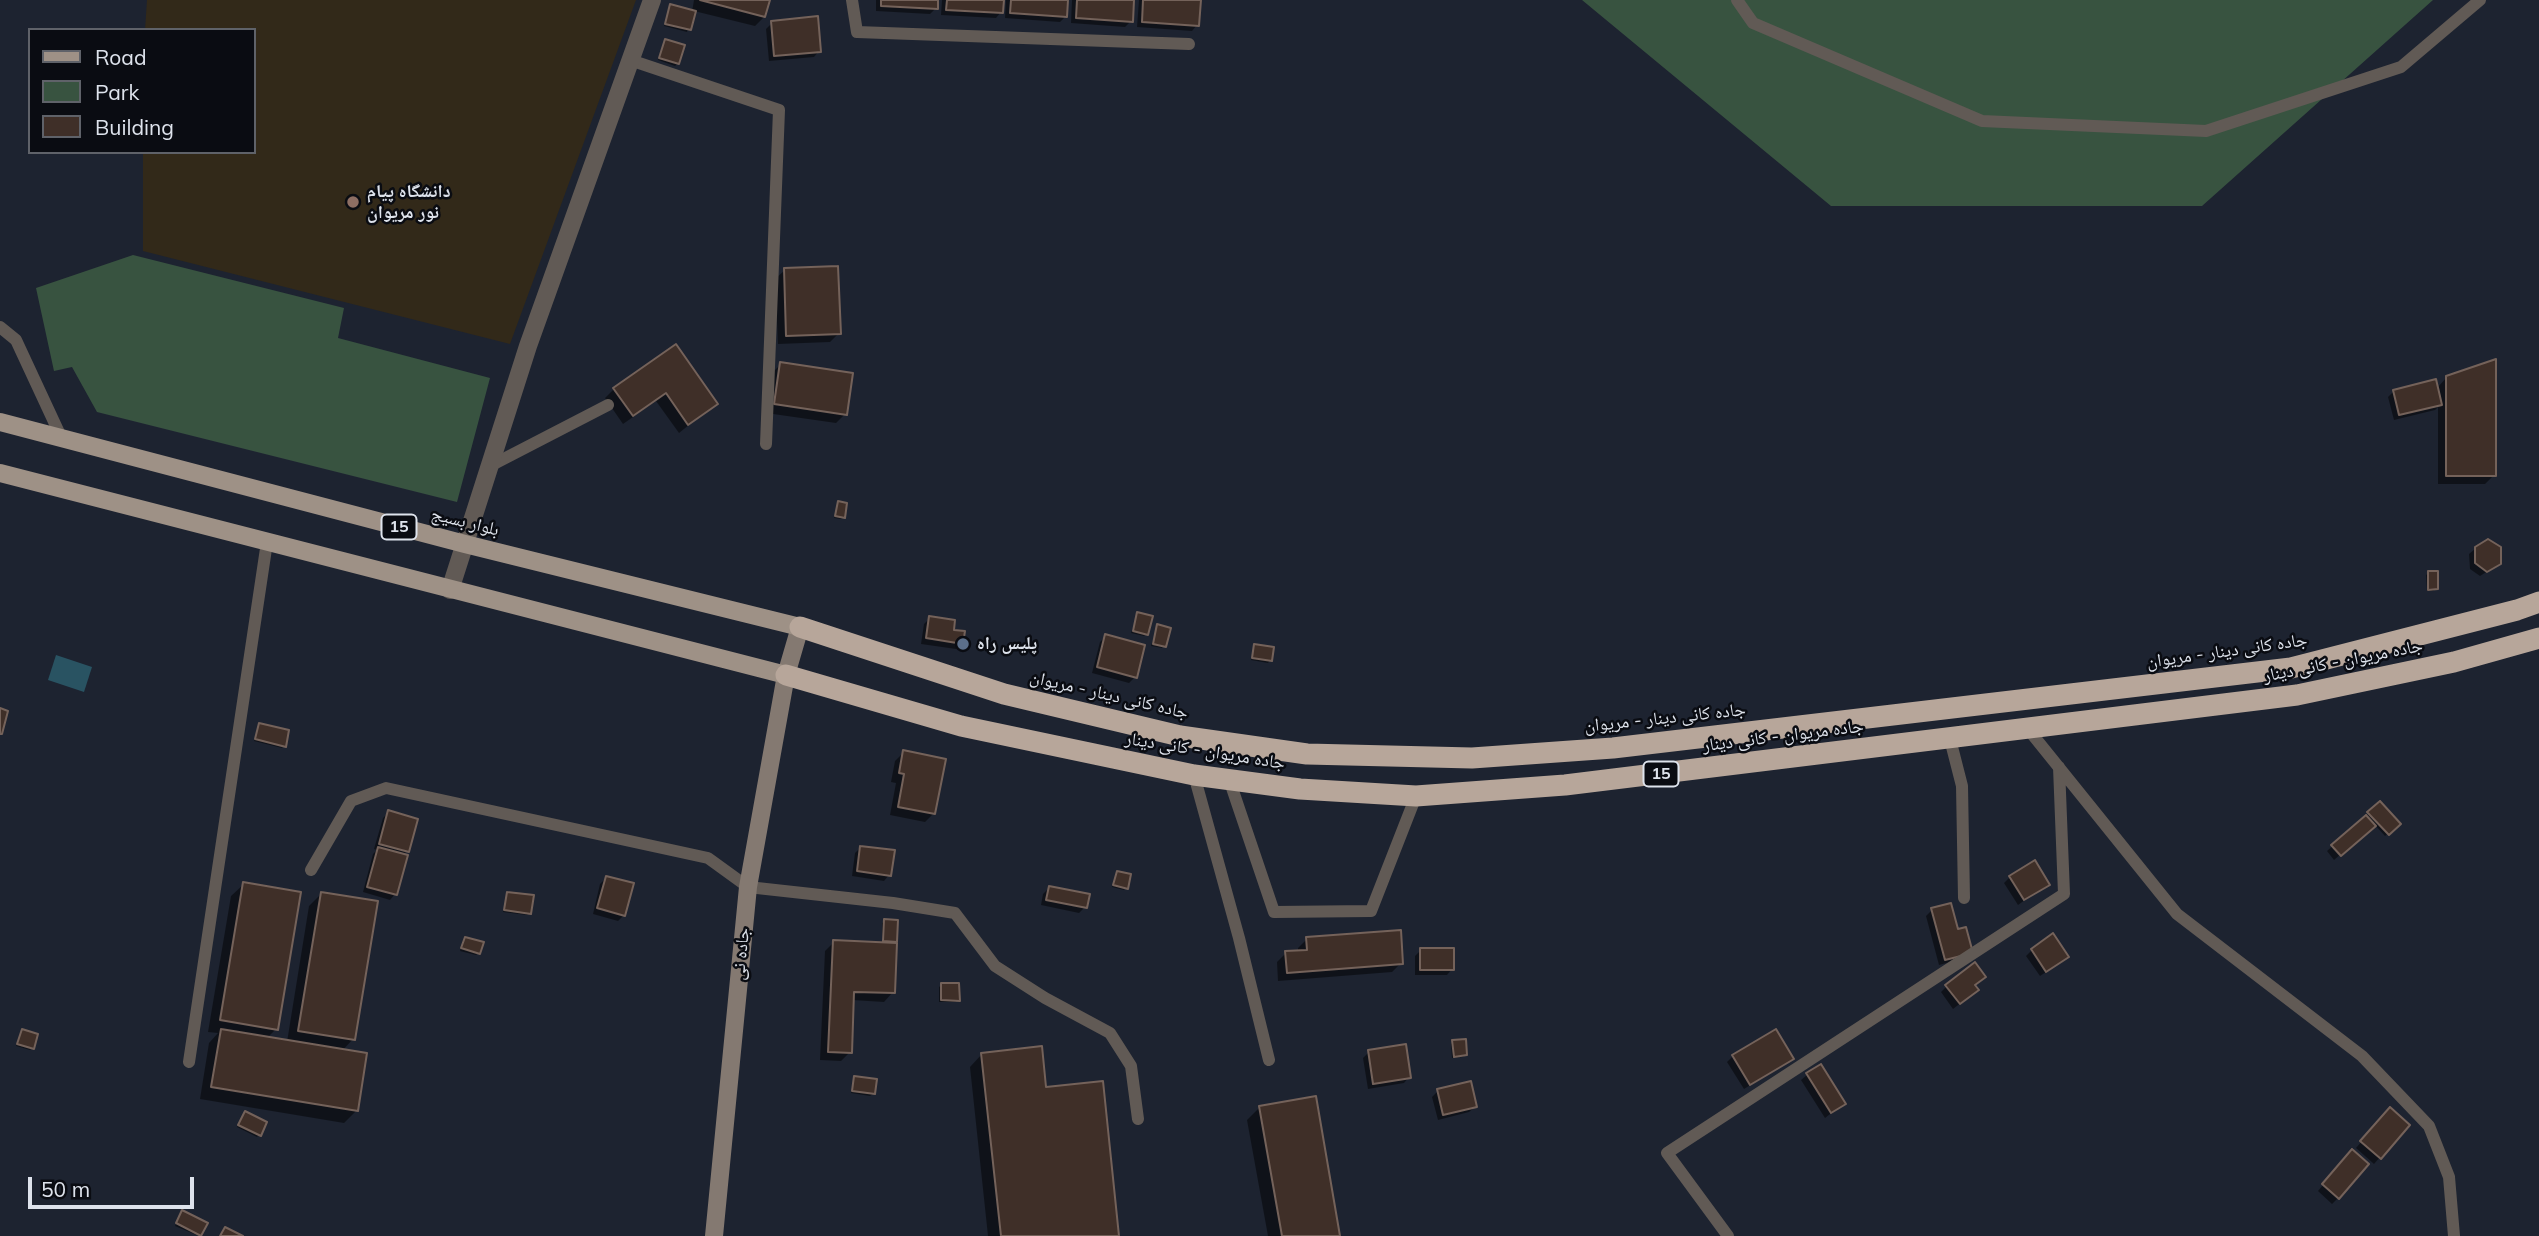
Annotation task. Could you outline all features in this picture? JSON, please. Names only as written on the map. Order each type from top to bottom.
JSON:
[{"type":"highway","name":"جاده کانی دینار - مریوان","points":[[800,627],[1004,694],[1180,736],[1307,754],[1472,758],[1614,748],[2291,668],[2539,602]]},
{"type":"highway","name":"جاده مریوان - کانی دینار","points":[[786,675],[961,726],[1230,782],[1416,796],[1564,785],[2297,695],[2454,662],[2539,638]]},
{"type":"main road","name":"بلوار بسیج","points":[[0,422],[465,544],[800,627]]},
{"type":"main road","name":"15","points":[[0,473],[786,675]]},
{"type":"main road","name":"جاده نی","points":[[714,1236],[748,887],[786,675],[800,627]]},
{"type":"street","points":[[450,590],[528,346],[652,0]]},
{"type":"lane","points":[[852,0],[857,32],[1189,44]]},
{"type":"lane","points":[[1737,0],[1753,23],[1982,121],[2206,131],[2401,67],[2480,0]]},
{"type":"lane","points":[[630,60],[779,110],[766,444]]},
{"type":"lane","points":[[0,327],[16,340],[62,439]]},
{"type":"lane","points":[[490,466],[608,405]]},
{"type":"lane","points":[[189,1062],[267,542]]},
{"type":"lane","points":[[2517,610],[2539,617]]},
{"type":"lane","points":[[2028,729],[2177,914],[2362,1056],[2430,1126],[2449,1177],[2454,1236]]},
{"type":"lane","points":[[1950,739],[1962,786],[1964,898]]},
{"type":"lane","points":[[1728,1236],[1667,1153],[2064,894],[2059,767]]},
{"type":"lane","points":[[1194,775],[1269,1060]]},
{"type":"lane","points":[[1230,782],[1274,912],[1371,911],[1416,796]]},
{"type":"lane","points":[[311,870],[351,801],[386,788],[708,858],[748,887],[893,903],[955,913],[995,966],[1045,998],[1110,1033],[1131,1066],[1138,1119]]},
{"type":"shaded area","name":"دانشگاه پیام نور مریوان","points":[[147,0],[636,0],[510,344],[143,251],[143,154],[256,154],[256,28],[145,28]]},
{"type":"green space","points":[[1582,0],[2433,0],[2202,206],[1831,206]]},
{"type":"green space","points":[[133,255],[344,308],[338,338],[490,378],[457,502],[97,412],[72,367],[54,371],[36,288]]},
{"type":"water","points":[[56,655],[92,667],[84,692],[48,680]]},
{"type":"building","points":[[700,0],[770,0],[765,17]]},
{"type":"building","points":[[881,0],[938,0],[938,9],[881,6]]},
{"type":"building","points":[[947,0],[1004,0],[1003,13],[946,10]]},
{"type":"building","points":[[1011,0],[1068,0],[1067,17],[1010,13]]},
{"type":"building","points":[[1077,0],[1134,0],[1133,22],[1076,18]]},
{"type":"building","points":[[1143,0],[1201,0],[1199,26],[1142,22]]},
{"type":"building","points":[[670,4],[696,11],[691,30],[665,24]]},
{"type":"building","points":[[818,16],[821,52],[774,56],[771,21]]},
{"type":"building","points":[[665,39],[685,45],[679,64],[659,58]]},
{"type":"building","points":[[838,266],[841,334],[786,336],[784,268]]},
{"type":"building","points":[[676,344],[718,404],[688,425],[666,393],[633,416],[613,388]]},
{"type":"building","points":[[2496,359],[2496,476],[2446,476],[2446,376]]},
{"type":"building","points":[[780,362],[853,373],[847,415],[774,404]]},
{"type":"building","points":[[2436,379],[2442,405],[2399,415],[2393,390]]},
{"type":"building","points":[[838,501],[847,503],[845,518],[835,516]]},
{"type":"building","points":[[2488,539],[2501,547],[2501,564],[2487,572],[2475,563],[2475,547]]},
{"type":"building","points":[[2428,571],[2438,571],[2438,589],[2428,590]]},
{"type":"building","points":[[1137,612],[1153,616],[1148,635],[1133,631]]},
{"type":"building","points":[[929,616],[955,620],[954,630],[965,631],[963,644],[926,638]]},
{"type":"building","points":[[1157,624],[1171,628],[1166,647],[1153,644]]},
{"type":"building","points":[[1105,634],[1145,645],[1137,678],[1097,667]]},
{"type":"building","points":[[1254,644],[1274,647],[1272,661],[1252,658]]},
{"type":"building","points":[[0,708],[8,711],[2,734],[0,734]]},
{"type":"building","points":[[259,723],[289,730],[286,747],[255,739]]},
{"type":"building","points":[[903,750],[946,759],[935,814],[898,807],[904,774],[899,773]]},
{"type":"building","points":[[2380,801],[2401,824],[2389,835],[2367,812]]},
{"type":"building","points":[[388,810],[418,819],[409,852],[379,844]]},
{"type":"building","points":[[2366,815],[2376,826],[2341,856],[2331,845]]},
{"type":"building","points":[[860,846],[895,850],[891,876],[857,871]]},
{"type":"building","points":[[378,847],[408,855],[397,895],[367,887]]},
{"type":"building","points":[[2035,860],[2050,885],[2024,900],[2009,876]]},
{"type":"building","points":[[1117,871],[1131,874],[1128,889],[1113,885]]},
{"type":"building","points":[[606,876],[634,883],[625,916],[597,908]]},
{"type":"building","points":[[243,882],[301,892],[278,1030],[220,1020]]},
{"type":"building","points":[[1049,886],[1090,894],[1087,908],[1046,900]]},
{"type":"building","points":[[321,892],[378,901],[355,1040],[298,1031]]},
{"type":"building","points":[[507,892],[534,895],[531,914],[504,910]]},
{"type":"building","points":[[1951,903],[1958,929],[1966,927],[1973,953],[1945,960],[1931,908]]},
{"type":"building","points":[[884,919],[898,920],[897,942],[883,941]]},
{"type":"building","points":[[1401,930],[1403,964],[1287,973],[1285,951],[1307,950],[1306,937]]},
{"type":"building","points":[[2053,933],[2069,957],[2046,972],[2031,949]]},
{"type":"building","points":[[465,937],[484,942],[480,954],[461,948]]},
{"type":"building","points":[[833,940],[897,943],[895,993],[854,992],[852,1053],[828,1052]]},
{"type":"building","points":[[1420,948],[1454,948],[1454,970],[1420,970]]},
{"type":"building","points":[[1975,962],[1986,977],[1975,985],[1979,990],[1960,1004],[1945,985]]},
{"type":"building","points":[[941,983],[959,983],[960,1001],[941,1000]]},
{"type":"building","points":[[22,1029],[38,1034],[34,1049],[17,1044]]},
{"type":"building","points":[[221,1029],[367,1053],[358,1111],[211,1087]]},
{"type":"building","points":[[1776,1029],[1794,1059],[1750,1085],[1732,1055]]},
{"type":"building","points":[[1466,1039],[1467,1055],[1454,1057],[1452,1040]]},
{"type":"building","points":[[1406,1044],[1411,1078],[1373,1084],[1368,1050]]},
{"type":"building","points":[[1042,1046],[1046,1087],[1103,1081],[1119,1236],[1001,1236],[981,1053]]},
{"type":"building","points":[[1821,1064],[1846,1104],[1831,1113],[1806,1073]]},
{"type":"building","points":[[854,1076],[877,1079],[875,1094],[852,1091]]},
{"type":"building","points":[[1471,1081],[1477,1107],[1443,1115],[1437,1089]]},
{"type":"building","points":[[1316,1096],[1340,1236],[1282,1236],[1259,1106]]},
{"type":"building","points":[[2390,1107],[2410,1125],[2381,1159],[2360,1141]]},
{"type":"building","points":[[245,1111],[267,1122],[261,1136],[238,1125]]},
{"type":"building","points":[[2352,1149],[2369,1164],[2339,1199],[2322,1184]]},
{"type":"building","points":[[182,1210],[208,1223],[201,1236],[176,1223]]},
{"type":"building","points":[[225,1227],[243,1236],[220,1236]]},
{"type":"place","name":"دانشگاه پیام نور مریوان","points":[[353,202]]},
{"type":"place","name":"پلیس راه","points":[[963,644]]}]
